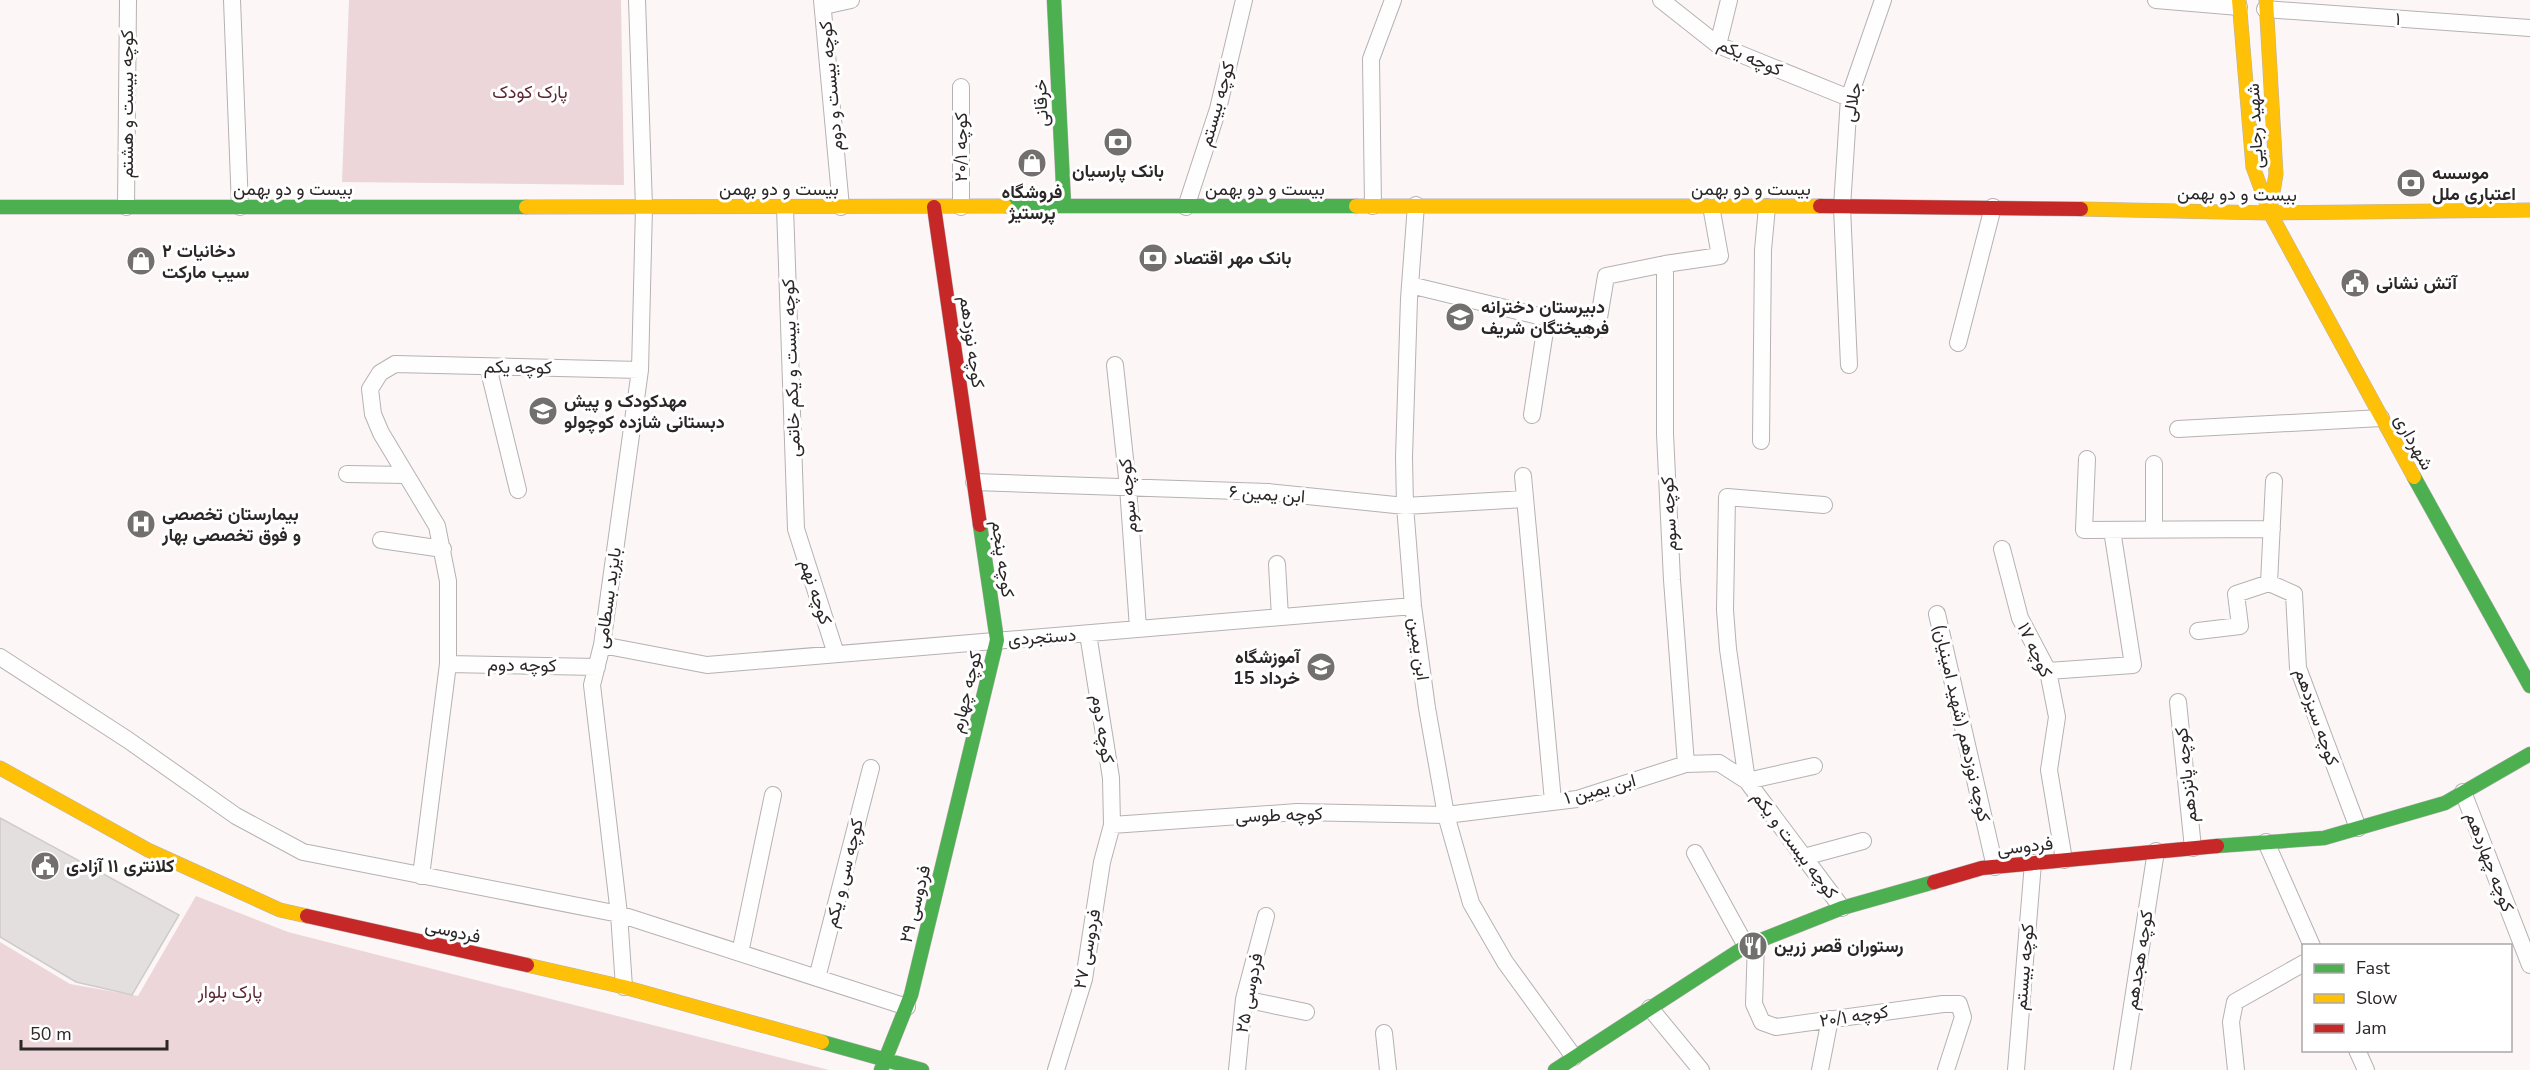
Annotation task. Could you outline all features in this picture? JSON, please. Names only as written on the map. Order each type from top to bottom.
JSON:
[{"type":"main road","name":"خرقانی","points":[[1054,0],[1064,205]]},
{"type":"main road","name":"شهید رجایی","points":[[2239,3],[2253,167],[2270,213]]},
{"type":"main road","name":"شهید رجایی","points":[[2265,5],[2276,174],[2270,213]]},
{"type":"main road","name":"بیست و دو بهمن","points":[[0,207],[1416,205],[1993,207],[2270,213],[2530,210]]},
{"type":"main road","name":"کوچه نوزدهم","points":[[934,207],[974,482]]},
{"type":"main road","name":"شهرداری","points":[[2270,213],[2381,418],[2525,670],[2530,686]]},
{"type":"main road","name":"کوچه پنجم","points":[[974,482],[997,640]]},
{"type":"main road","name":"کوچه چهارم","points":[[970,752],[997,640]]},
{"type":"main road","name":"فردوسی ۲۹","points":[[884,1066],[907,1007],[970,752]]},
{"type":"main road","name":"فردوسی","points":[[1555,1070],[1751,944],[1842,908],[1982,868],[2324,838],[2445,803],[2530,754]]},
{"type":"main road","name":"فردوسی","points":[[0,768],[148,849],[280,910],[624,987],[884,1066],[922,1070]]},
{"type":"street","name":"کوچه بیست و هشتم","points":[[126,207],[128,0]]},
{"type":"street","points":[[232,0],[240,207]]},
{"type":"street","name":"بایزید بسطامی","points":[[624,987],[619,914],[592,685],[602,645],[640,370],[644,207],[637,0]]},
{"type":"street","points":[[823,3],[851,0]]},
{"type":"street","name":"کوچه بیستم","points":[[1186,207],[1218,110],[1244,0]]},
{"type":"street","points":[[1373,206],[1371,59],[1393,0]]},
{"type":"street","name":"کوچه یکم","points":[[1661,0],[1718,45],[1849,98]]},
{"type":"street","points":[[1718,45],[1729,0]]},
{"type":"street","name":"جلالی","points":[[1850,365],[1842,207],[1849,98],[1883,0]]},
{"type":"street","points":[[2156,0],[2239,3]]},
{"type":"street","name":"کوچه بیست و دوم","points":[[823,3],[841,207]]},
{"type":"street","name":"۱","points":[[2265,5],[2530,28]]},
{"type":"street","name":"کوچه ۲۰/۱","points":[[961,87],[961,207]]},
{"type":"street","name":"ابن یمین","points":[[1416,205],[1410,285],[1404,457],[1405,506],[1413,606],[1427,708],[1446,815],[1471,903],[1505,962],[1574,1057]]},
{"type":"street","points":[[1410,285],[1597,330],[1606,276],[1720,256],[1712,206]]},
{"type":"street","name":"کوچه بیست و یکم خاتمی","points":[[785,207],[796,529]]},
{"type":"street","points":[[1761,441],[1763,250],[1767,207]]},
{"type":"street","points":[[1958,343],[1993,207]]},
{"type":"street","name":"کوچه سوم","points":[[1665,264],[1665,445],[1672,580],[1686,764]]},
{"type":"street","points":[[1532,415],[1547,318]]},
{"type":"street","name":"کوچه یکم","points":[[406,475],[381,433],[373,414],[370,389],[380,374],[395,364],[640,370]]},
{"type":"street","name":"کوچه سوم","points":[[1115,365],[1128,488],[1138,628]]},
{"type":"street","points":[[488,367],[518,490]]},
{"type":"street","points":[[2178,429],[2381,418]]},
{"type":"street","points":[[2087,459],[2084,530],[2272,529]]},
{"type":"street","points":[[2154,464],[2154,530]]},
{"type":"street","points":[[347,474],[406,475],[437,526],[443,549],[448,581],[448,664],[422,876]]},
{"type":"street","points":[[1523,476],[1553,801]]},
{"type":"street","points":[[974,482],[1128,488]]},
{"type":"street","points":[[2198,631],[2240,626],[2236,594],[2269,583],[2274,482]]},
{"type":"street","name":"ابن یمین ۶","points":[[1128,488],[1268,492],[1405,506],[1525,499]]},
{"type":"street","points":[[1814,765],[1747,781],[1728,649],[1725,610],[1727,497],[1824,505]]},
{"type":"street","name":"کوچه نهم","points":[[796,529],[836,654]]},
{"type":"street","points":[[2048,671],[2133,665],[2112,530]]},
{"type":"street","points":[[381,540],[443,549]]},
{"type":"street","name":"۱۷ کوچه","points":[[2002,549],[2020,618],[2048,671],[2057,717],[2049,770],[2064,860]]},
{"type":"street","points":[[1277,564],[1280,617]]},
{"type":"street","name":"کوچه سیزدهم","points":[[2269,583],[2294,594],[2298,668],[2358,828]]},
{"type":"street","name":"دستجردی","points":[[602,645],[707,665],[1413,606]]},
{"type":"street","name":"کوچه نوزدهم (شهید امینیان)","points":[[1937,614],[1995,867]]},
{"type":"street","name":"کوچه دوم","points":[[1088,634],[1111,778],[1112,825]]},
{"type":"street","points":[[0,657],[129,740],[236,816],[303,852],[619,914],[907,1007]]},
{"type":"street","name":"کوچه دوم","points":[[448,664],[597,667]]},
{"type":"street","name":"کوچه پانزدهم","points":[[2178,702],[2193,848]]},
{"type":"street","name":"ابن یمین ۱","points":[[1446,815],[1576,799],[1686,764],[1719,763],[1747,781]]},
{"type":"street","name":"کوچه سی و یکم","points":[[817,978],[871,768]]},
{"type":"street","name":"کوچه بیست و یکم","points":[[1747,781],[1842,908]]},
{"type":"street","name":"کوچه چهاردهم","points":[[2463,792],[2530,965]]},
{"type":"street","points":[[740,953],[773,795]]},
{"type":"street","name":"کوچه طوسی","points":[[1112,825],[1297,812],[1446,815]]},
{"type":"street","name":"فردوسی ۲۷","points":[[1056,1070],[1084,979],[1102,862],[1112,825]]},
{"type":"street","points":[[1804,857],[1863,842]]},
{"type":"street","points":[[2266,842],[2312,944]]},
{"type":"street","name":"کوچه هجدهم","points":[[2122,1070],[2156,851]]},
{"type":"street","points":[[1695,853],[1751,944]]},
{"type":"street","name":"کوچه بیستم","points":[[2016,1070],[2033,863]]},
{"type":"street","name":"فردوسی ۲۵","points":[[1237,1070],[1244,999],[1266,916]]},
{"type":"street","name":"کوچه ۲۰/۱","points":[[1751,944],[1754,1004],[1762,1022],[1776,1027],[1943,1004],[1959,1004],[1963,1017],[1946,1070]]},
{"type":"street","points":[[2236,1070],[2230,1022],[2235,1002],[2302,964]]},
{"type":"street","points":[[1244,999],[1306,1012]]},
{"type":"street","points":[[1650,1008],[1701,1070]]},
{"type":"street","points":[[1820,1070],[1830,1019]]},
{"type":"street","points":[[1384,1033],[1388,1070]]},
{"type":"street","points":[[2358,1052],[2366,1070]]},
{"type":"green space","name":"پارک کودک","points":[[349,0],[621,0],[624,185],[342,182]]},
{"type":"green space","name":"پارک بلوار","points":[[196,896],[288,932],[829,1070],[0,1070],[0,942],[70,984],[138,996]]},
{"type":"building","name":"کلانتری ۱۱ آزادی","points":[[0,818],[179,915],[132,995],[76,982],[0,937]]},
{"type":"traffic: fast","points":[[1054,0],[1064,205]]},
{"type":"traffic: fast","points":[[1005,206],[1356,206]]},
{"type":"traffic: fast","points":[[0,207],[526,207]]},
{"type":"traffic: fast","points":[[2414,477],[2530,686]]},
{"type":"traffic: fast","points":[[881,1070],[911,995],[997,640],[980,525]]},
{"type":"traffic: fast","points":[[2217,846],[2324,838],[2445,803],[2530,754]]},
{"type":"traffic: fast","points":[[1555,1070],[1746,946],[1842,908],[1934,882]]},
{"type":"traffic: fast","points":[[822,1042],[922,1070]]},
{"type":"traffic: slow","points":[[2239,0],[2253,167],[2270,213],[2414,477]]},
{"type":"traffic: slow","points":[[2266,0],[2276,174],[2270,210]]},
{"type":"traffic: slow","points":[[526,207],[1005,206]]},
{"type":"traffic: slow","points":[[1356,206],[1820,206]]},
{"type":"traffic: slow","points":[[2081,209],[2270,213],[2530,210]]},
{"type":"traffic: slow","points":[[0,768],[148,850],[280,910],[307,916]]},
{"type":"traffic: slow","points":[[527,965],[624,987],[822,1042]]},
{"type":"traffic: jam","points":[[1820,206],[2081,209]]},
{"type":"traffic: jam","points":[[934,207],[980,525]]},
{"type":"traffic: jam","points":[[1934,882],[1982,868],[2217,846]]},
{"type":"traffic: jam","points":[[307,916],[527,965]]},
{"type":"place","name":"بانک پارسیان","points":[[1118,142]]},
{"type":"place","name":"فروشگاه پرستيژ","points":[[1032,163]]},
{"type":"place","name":"موسسه اعتباری ملل","points":[[2411,183]]},
{"type":"place","name":"بانک مهر اقتصاد","points":[[1153,258]]},
{"type":"place","name":"دخانیات ۲ سیب مارکت","points":[[141,261]]},
{"type":"place","name":"آتش نشانی","points":[[2355,283]]},
{"type":"place","name":"دبیرستان دخترانه فرهیختگان شریف","points":[[1460,317]]},
{"type":"place","name":"مهدکودک و پیش دبستانی شازده کوچولو","points":[[543,411]]},
{"type":"place","name":"بیمارستان تخصصی و فوق تخصصی بهار","points":[[141,524]]},
{"type":"place","name":"آموزشگاه 15 خرداد","points":[[1321,667]]},
{"type":"place","name":"کلانتری ۱۱ آزادی","points":[[45,866]]},
{"type":"place","name":"رستوران قصر زرین","points":[[1753,946]]}]
